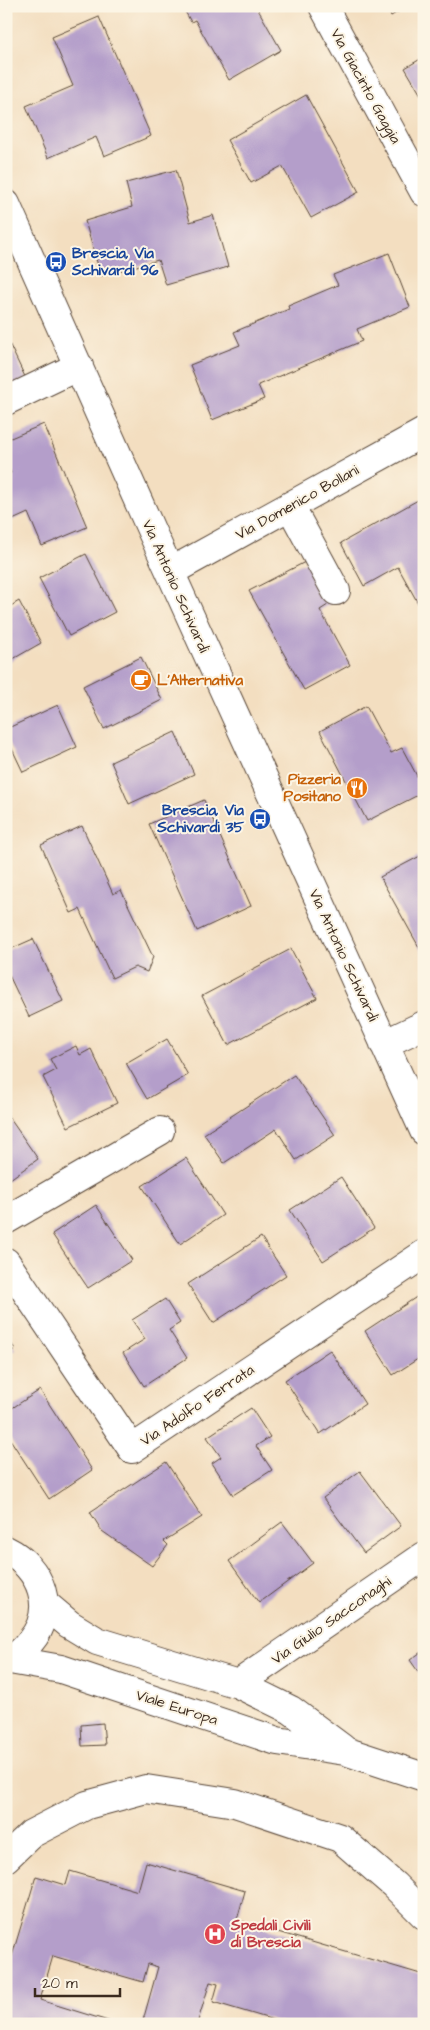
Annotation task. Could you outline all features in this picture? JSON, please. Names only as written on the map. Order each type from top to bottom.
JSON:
[{"type":"street","name":"Via Giacinto Gaggia","points":[[323,6],[424,192]]},
{"type":"street","name":"Via Antonio Schivardi","points":[[6,204],[170,572],[424,1131]]},
{"type":"street","points":[[6,401],[79,366]]},
{"type":"street","name":"Via Domenico Bollani","points":[[170,572],[424,432]]},
{"type":"street","points":[[290,506],[336,591]]},
{"type":"street","points":[[384,1044],[424,1025]]},
{"type":"street","points":[[6,1220],[160,1131]]},
{"type":"street","name":"Via Adolfo Ferrata","points":[[6,1262],[132,1449],[424,1254]]},
{"type":"street","name":"Viale Europa","points":[[6,1550],[28,1564],[36,1575],[42,1588],[44,1603],[42,1620],[36,1636],[24,1650],[8,1660]]},
{"type":"street","name":"Via Giulio Sacconaghi","points":[[238,1684],[424,1556]]},
{"type":"street","name":"Viale Europa","points":[[44,1603],[69,1624],[97,1641],[238,1684],[290,1710],[345,1751]]},
{"type":"street","name":"Viale Europa","points":[[8,1660],[61,1669],[277,1740],[345,1751],[424,1777]]},
{"type":"street","points":[[6,1858],[32,1834],[87,1805],[146,1789],[235,1802],[340,1838],[394,1885],[424,1915]]},
{"type":"building","points":[[182,6],[256,6],[281,50],[229,80],[195,20],[191,22]]},
{"type":"building","points":[[385,6],[408,6],[391,16]]},
{"type":"building","points":[[99,17],[151,136],[104,156],[96,137],[48,158],[26,106],[73,86],[52,37]]},
{"type":"building","points":[[424,57],[424,100],[405,68]]},
{"type":"building","points":[[306,95],[359,192],[311,218],[282,166],[251,183],[227,140]]},
{"type":"building","points":[[176,170],[190,222],[213,215],[228,267],[166,285],[158,260],[101,276],[85,221],[132,207],[126,183]]},
{"type":"building","points":[[389,253],[410,307],[357,329],[362,341],[258,385],[264,399],[212,420],[190,365],[240,345],[234,332],[289,309],[288,306],[338,285],[333,275]]},
{"type":"building","points":[[6,337],[27,381],[6,390]]},
{"type":"building","points":[[44,424],[87,527],[42,546],[28,513],[6,523],[6,475],[11,473],[6,462],[6,440]]},
{"type":"building","points":[[418,500],[424,511],[424,614],[398,567],[364,586],[341,543]]},
{"type":"building","points":[[86,554],[115,612],[69,636],[39,578]]},
{"type":"building","points":[[307,561],[331,603],[320,610],[350,665],[304,690],[249,591]]},
{"type":"building","points":[[19,601],[41,643],[6,663],[6,609]]},
{"type":"building","points":[[141,657],[162,700],[104,729],[83,686]]},
{"type":"building","points":[[58,705],[77,747],[23,772],[6,736],[6,729]]},
{"type":"building","points":[[366,706],[391,753],[402,748],[424,789],[424,792],[367,821],[320,731]]},
{"type":"building","points":[[175,732],[194,774],[129,804],[111,762]]},
{"type":"building","points":[[204,800],[251,906],[197,931],[149,824]]},
{"type":"building","points":[[82,826],[113,894],[121,890],[153,957],[147,972],[135,967],[112,978],[80,909],[71,913],[41,845]]},
{"type":"building","points":[[424,854],[424,956],[380,877]]},
{"type":"building","points":[[33,939],[63,1001],[29,1017],[6,969],[6,951]]},
{"type":"building","points":[[291,949],[317,998],[228,1045],[202,996]]},
{"type":"building","points":[[167,1039],[188,1075],[147,1099],[126,1063]]},
{"type":"building","points":[[76,1046],[80,1055],[91,1049],[117,1103],[68,1127],[43,1077],[56,1070],[50,1059]]},
{"type":"building","points":[[294,1075],[335,1135],[296,1160],[276,1129],[224,1163],[204,1134]]},
{"type":"building","points":[[6,1113],[38,1159],[6,1182]]},
{"type":"building","points":[[186,1158],[223,1215],[180,1244],[142,1186]]},
{"type":"building","points":[[341,1177],[374,1228],[323,1261],[290,1210]]},
{"type":"building","points":[[96,1205],[132,1260],[88,1288],[52,1234]]},
{"type":"building","points":[[261,1237],[286,1275],[213,1323],[188,1284]]},
{"type":"building","points":[[418,1296],[424,1306],[424,1355],[393,1375],[365,1331]]},
{"type":"building","points":[[165,1299],[180,1323],[169,1330],[187,1358],[144,1386],[123,1353],[145,1339],[132,1320]]},
{"type":"building","points":[[6,1336],[15,1349],[6,1355]]},
{"type":"building","points":[[330,1350],[365,1404],[320,1434],[285,1380]]},
{"type":"building","points":[[40,1390],[92,1470],[49,1499],[6,1433],[6,1412]]},
{"type":"building","points":[[251,1408],[270,1437],[256,1446],[272,1470],[233,1495],[212,1463],[221,1457],[207,1437]]},
{"type":"building","points":[[166,1462],[202,1517],[164,1541],[168,1545],[152,1566],[102,1531],[90,1512]]},
{"type":"building","points":[[360,1471],[401,1526],[364,1553],[323,1498]]},
{"type":"building","points":[[282,1522],[313,1563],[259,1603],[229,1561]]},
{"type":"building","points":[[424,1650],[424,1680],[410,1660]]},
{"type":"building","points":[[103,1723],[105,1745],[82,1746],[81,1725]]},
{"type":"building","points":[[146,1862],[245,1891],[237,1920],[424,1975],[424,2024],[287,2024],[213,2002],[218,1984],[210,1982],[197,2024],[142,2024],[158,1967],[148,1964],[143,1982],[53,1956],[40,2000],[118,2024],[6,2024],[6,1976],[36,1876],[66,1885],[70,1871],[138,1891]]},
{"type":"place","name":"Brescia, Via Schivardi 96","points":[[56,262]]},
{"type":"place","name":"L'Alternativa","points":[[141,680]]},
{"type":"place","name":"Pizzeria Positano","points":[[357,788]]},
{"type":"place","name":"Brescia, Via Schivardi 35","points":[[260,819]]},
{"type":"place","name":"Spedali Civili di Brescia","points":[[215,1934]]}]
